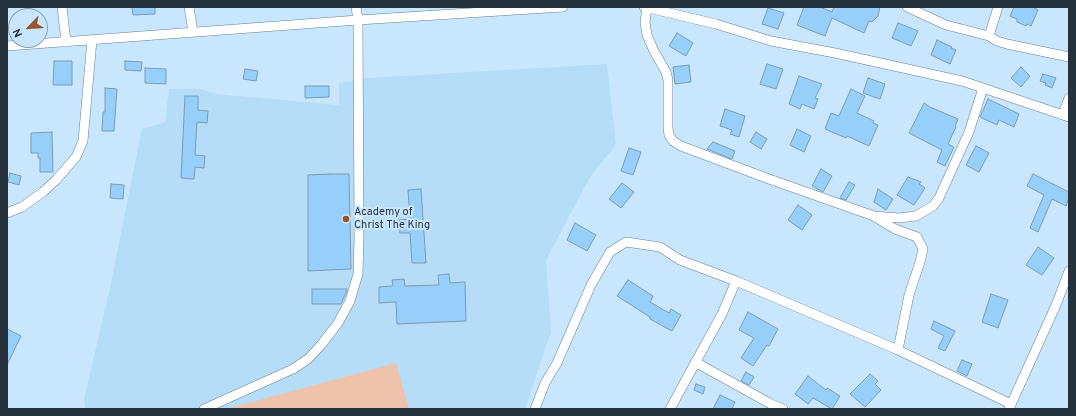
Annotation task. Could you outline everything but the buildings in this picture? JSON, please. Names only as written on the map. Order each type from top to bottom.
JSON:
[{"type":"street","points":[[62,7],[66,42]]},
{"type":"street","points":[[189,7],[193,32]]},
{"type":"street","points":[[204,409],[293,369],[308,359],[321,346],[338,323],[350,300],[358,274],[359,238],[358,20],[356,7]]},
{"type":"street","points":[[7,46],[527,8],[563,7]]},
{"type":"street","points":[[644,7],[716,24],[771,41],[962,81],[1066,116],[1069,98]]},
{"type":"street","points":[[647,7],[645,22],[647,35],[666,72],[668,80],[668,128],[673,141],[703,155],[874,216],[896,229],[917,237],[924,249],[909,295],[898,350]]},
{"type":"street","points":[[907,7],[946,25],[989,36],[997,41],[1069,57]]},
{"type":"street","points":[[989,36],[998,7]]},
{"type":"street","points":[[7,213],[22,207],[43,192],[56,180],[76,157],[83,141],[92,40]]},
{"type":"street","points":[[874,216],[899,218],[916,216],[933,206],[939,198],[969,132],[983,88]]},
{"type":"street","points":[[534,409],[545,383],[557,363],[591,285],[610,252],[626,242],[660,247],[680,260],[736,281],[898,350],[1010,407],[1056,305],[1069,271]]},
{"type":"street","points":[[670,409],[722,314],[736,281]]},
{"type":"street","points":[[695,362],[771,404],[783,409]]},
{"type":"shaded area","name":"Academy of Christ The King","points":[[607,64],[616,145],[590,177],[546,260],[551,332],[525,409],[85,409],[84,399],[110,288],[142,129],[165,122],[169,89],[201,89],[215,94],[339,105],[339,83],[367,78]]},
{"type":"shaded area","points":[[396,363],[409,409],[226,409]]},
{"type":"place","name":"Academy of Christ The King","points":[[346,219]]}]
